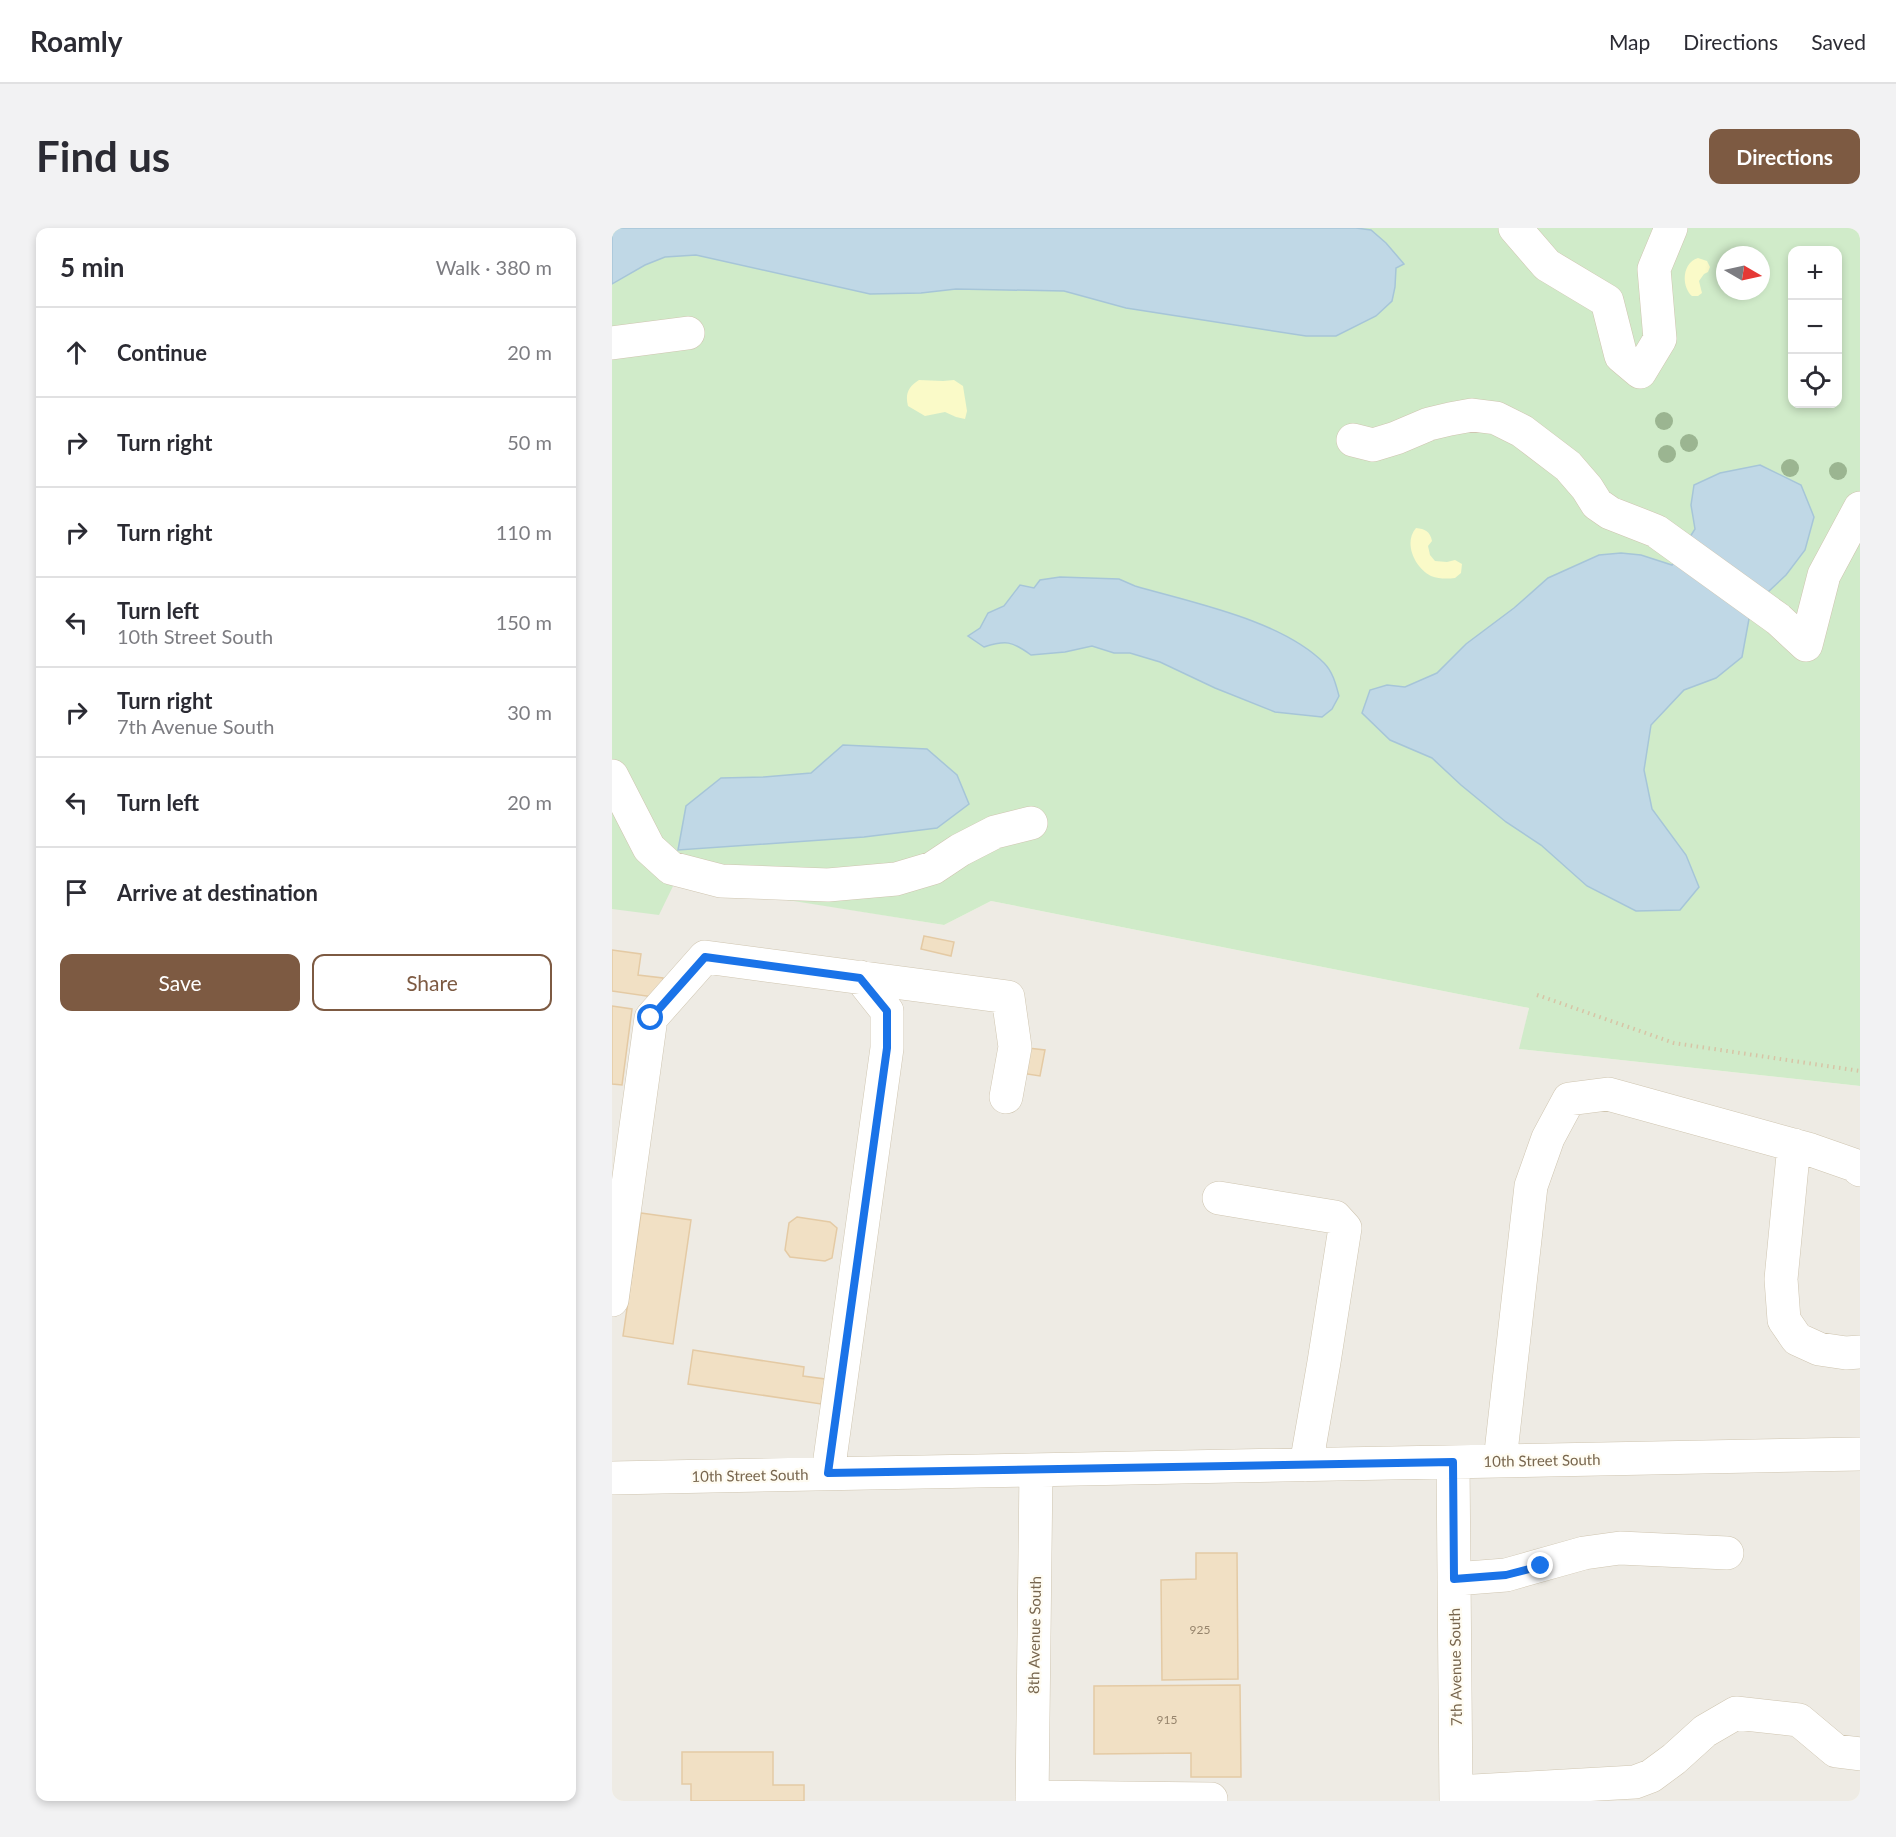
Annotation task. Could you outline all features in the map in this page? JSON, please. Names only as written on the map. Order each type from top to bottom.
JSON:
[{"type":"street","points":[[1515,228],[1546,265],[1607,301],[1621,356],[1640,372],[1660,339],[1654,269],[1671,228]]},
{"type":"street","points":[[612,343],[688,333]]},
{"type":"street","points":[[1353,440],[1373,445],[1429,424],[1450,419],[1472,416],[1496,418],[1522,431],[1568,466],[1597,504],[1610,513],[1656,531],[1778,619],[1806,645],[1824,574],[1860,508]]},
{"type":"street","points":[[612,776],[649,848],[670,868],[721,881],[828,885],[896,879],[933,868],[960,850],[995,832],[1031,823]]},
{"type":"street","points":[[612,1300],[625,1109],[651,1018],[705,957],[1008,997],[1015,1047],[1006,1097]]},
{"type":"street","points":[[828,1473],[887,1048],[887,1011],[860,978]]},
{"type":"street","points":[[1500,1461],[1531,1186],[1548,1138],[1569,1099],[1608,1094],[1794,1145],[1854,1165],[1860,1170]]},
{"type":"street","points":[[1794,1145],[1781,1280],[1784,1320],[1797,1339],[1819,1349],[1846,1353],[1860,1352]]},
{"type":"street","points":[[1219,1198],[1335,1217],[1345,1228],[1306,1465]]},
{"type":"street","name":"10th Street South","points":[[612,1478],[1860,1454]]},
{"type":"street","name":"7th Avenue South","points":[[1453,1462],[1456,1797]]},
{"type":"street","name":"8th Avenue South","points":[[1032,1799],[1036,1470]]},
{"type":"street","points":[[1454,1579],[1506,1575],[1584,1553],[1620,1548],[1727,1553]]},
{"type":"street","points":[[1456,1797],[1635,1782],[1651,1776],[1705,1731],[1736,1713],[1799,1720],[1836,1751],[1860,1754]]},
{"type":"street","points":[[1032,1799],[1211,1799],[1211,1801]]},
{"type":"path","points":[[1537,994],[1674,1043],[1860,1071]]},
{"type":"shaded area","points":[[612,228],[1860,228],[1860,1086],[1519,1049],[1529,1008],[991,901],[944,925],[675,882],[659,915],[612,909]]},
{"type":"shaded area","points":[[674,881],[944,925],[991,901],[1529,1008],[1520,1049],[1860,1086],[1860,1801],[612,1801],[612,909]]},
{"type":"sand","points":[[1698,258],[1707,261],[1710,267],[1699,281],[1702,293],[1692,296],[1686,287],[1685,275],[1689,265]]},
{"type":"sand","points":[[919,380],[954,380],[963,386],[967,411],[965,419],[945,412],[925,416],[908,406],[908,391]]},
{"type":"sand","points":[[1416,528],[1430,535],[1432,541],[1428,546],[1430,555],[1435,561],[1455,560],[1462,564],[1461,573],[1455,578],[1446,579],[1431,576],[1420,567],[1411,548],[1412,534]]},
{"type":"water","points":[[612,228],[1356,228],[1371,230],[1404,264],[1396,268],[1392,301],[1376,316],[1336,336],[1306,336],[1126,308],[1064,291],[956,289],[921,293],[870,294],[696,255],[665,257],[645,265],[612,284]]},
{"type":"water","points":[[1760,465],[1801,485],[1814,517],[1805,550],[1786,575],[1751,608],[1742,657],[1716,678],[1684,690],[1651,725],[1644,770],[1652,809],[1686,855],[1699,887],[1680,910],[1636,911],[1587,886],[1541,845],[1506,822],[1461,785],[1432,758],[1390,740],[1362,713],[1370,690],[1387,685],[1405,687],[1437,673],[1466,644],[1514,608],[1548,578],[1599,555],[1621,553],[1641,555],[1672,565],[1695,529],[1691,505],[1694,485],[1720,473]]},
{"type":"water","points":[[1060,577],[1119,579],[1135,586],[1209,606],[1261,624],[1306,648],[1324,663],[1332,674],[1339,696],[1332,709],[1322,717],[1275,712],[1215,688],[1160,662],[1130,653],[1114,653],[1092,646],[1065,652],[1031,655],[1009,643],[984,647],[968,636],[980,628],[988,613],[1004,606],[1020,585],[1034,588],[1040,580]]},
{"type":"water","points":[[843,745],[927,749],[957,775],[969,804],[937,828],[864,837],[678,850],[686,806],[721,778],[811,773]]},
{"type":"building","points":[[924,936],[954,942],[951,956],[921,949]]},
{"type":"building","points":[[612,950],[641,954],[638,975],[663,978],[660,998],[612,991]]},
{"type":"building","points":[[612,1006],[632,1009],[622,1085],[612,1084]]},
{"type":"building","points":[[1019,1047],[1045,1050],[1040,1076],[1015,1072]]},
{"type":"building","points":[[641,1213],[691,1220],[673,1344],[623,1336]]},
{"type":"building","points":[[797,1217],[830,1222],[837,1228],[832,1258],[825,1261],[790,1257],[785,1250],[789,1223]]},
{"type":"building","points":[[693,1350],[804,1367],[803,1376],[825,1379],[821,1404],[688,1384]]},
{"type":"building","points":[[1196,1553],[1237,1553],[1238,1679],[1162,1680],[1161,1580],[1196,1579]]},
{"type":"building","points":[[1240,1685],[1241,1777],[1191,1777],[1191,1753],[1094,1754],[1094,1686]]},
{"type":"building","points":[[682,1752],[773,1752],[773,1785],[804,1785],[804,1801],[691,1801],[691,1784],[682,1784]]},
{"type":"route","points":[[651,1018],[705,957],[860,978],[887,1011],[887,1048],[828,1473],[1453,1462],[1454,1579],[1506,1575],[1541,1566]]}]
